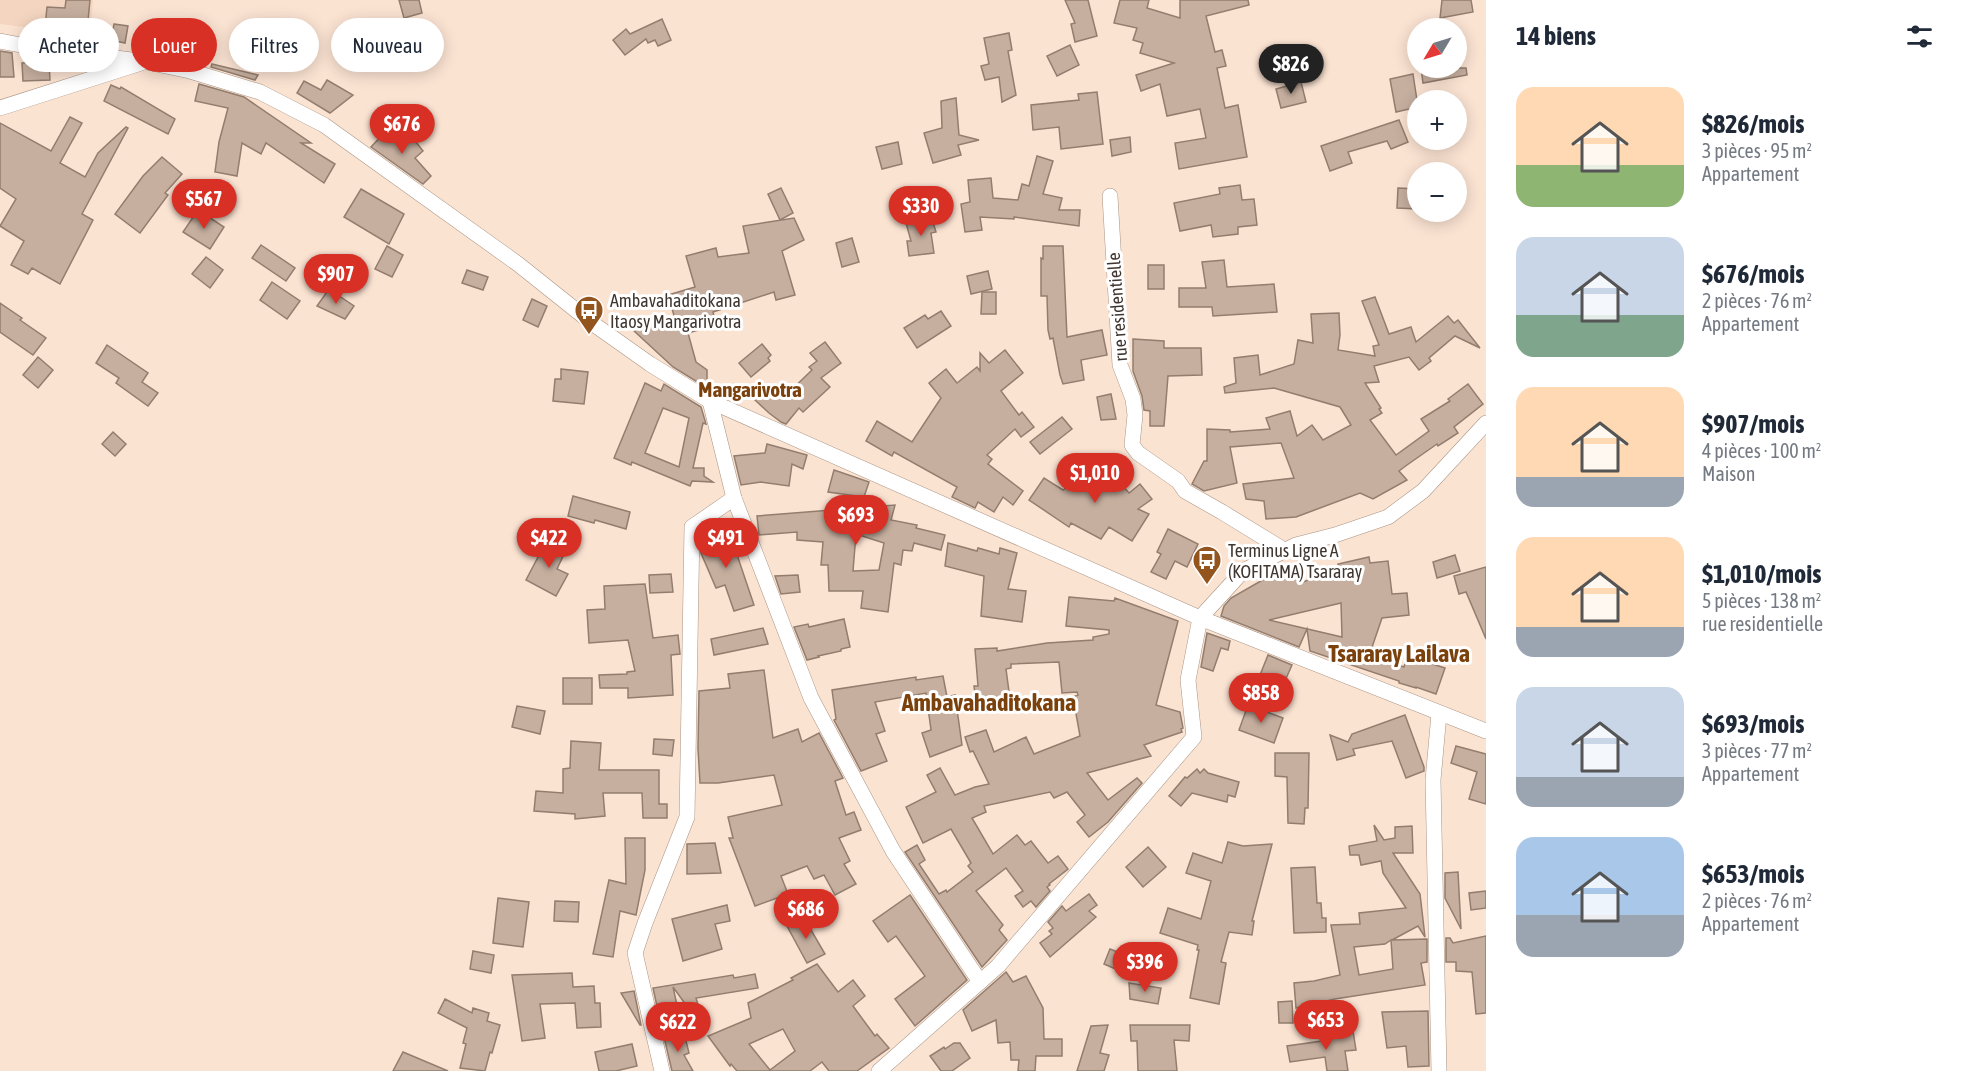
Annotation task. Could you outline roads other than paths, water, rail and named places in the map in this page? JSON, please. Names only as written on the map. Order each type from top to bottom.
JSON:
[{"type":"street","points":[[0,41],[131,60]]},
{"type":"street","points":[[0,108],[131,67]]},
{"type":"street","points":[[193,72],[260,92],[324,125],[518,264],[592,323],[650,364],[710,401],[1200,618],[1486,731]]},
{"type":"street","name":"rue residentielle","points":[[1110,196],[1120,365],[1133,399],[1135,415],[1132,445],[1138,453],[1178,481],[1185,491],[1284,550]]},
{"type":"street","points":[[710,401],[734,498],[811,698],[893,851],[980,982]]},
{"type":"street","points":[[879,1071],[998,966],[1194,737],[1188,680],[1200,618],[1243,571],[1296,545],[1388,517],[1423,491],[1486,423]]},
{"type":"street","points":[[662,1071],[635,954],[687,817],[692,527],[734,498]]},
{"type":"street","points":[[1439,714],[1433,780],[1439,1071]]},
{"type":"place","name":"Ambavahaditokana Itaosy Mangarivotra","points":[[589,336]]},
{"type":"place","name":"Terminus Ligne A (KOFITAMA) Tsararay","points":[[1207,586]]},
{"type":"district","name":"Mangarivotra","points":[[750,389]]},
{"type":"district","name":"Tsararay Lailava","points":[[1399,653]]},
{"type":"district","name":"Ambavahaditokana","points":[[989,702]]}]
